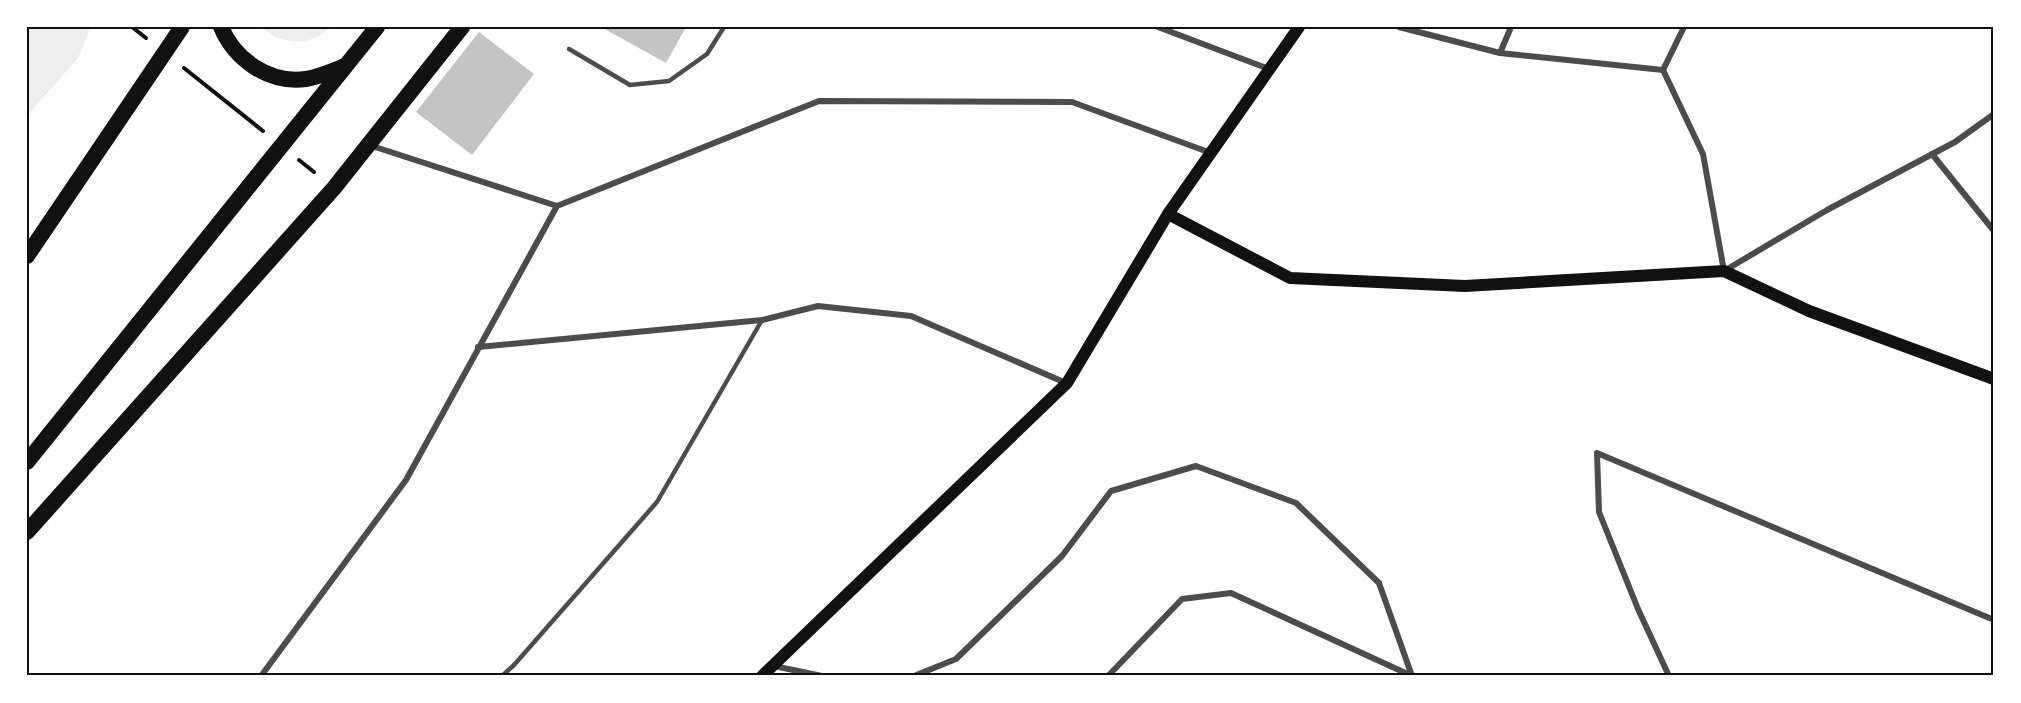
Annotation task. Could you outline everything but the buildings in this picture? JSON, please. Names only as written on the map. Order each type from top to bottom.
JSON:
[{"type":"highway","points":[[27,256],[182,27]]},
{"type":"highway","points":[[221,27],[232,47],[246,62],[264,73],[284,78],[306,79],[347,65]]},
{"type":"highway","points":[[27,532],[334,188],[462,27]]},
{"type":"highway","points":[[27,462],[375,28]]},
{"type":"main road","points":[[762,676],[1067,383],[1168,214],[1299,27]]},
{"type":"main road","points":[[1168,214],[1290,278],[1466,286],[1724,271],[1809,311],[1994,379]]},
{"type":"street","points":[[1158,27],[1269,69]]},
{"type":"street","points":[[1400,27],[1500,53],[1663,70]]},
{"type":"street","points":[[1500,53],[1511,27]]},
{"type":"street","points":[[1663,70],[1684,27]]},
{"type":"street","points":[[1663,70],[1703,154],[1724,271],[1827,210],[1955,142],[1994,114]]},
{"type":"street","points":[[261,676],[406,480],[556,206],[819,101],[1072,102],[1211,153]]},
{"type":"street","points":[[368,145],[556,206]]},
{"type":"street","points":[[1932,154],[1994,231]]},
{"type":"street","points":[[478,347],[762,320],[818,306],[911,316],[1067,383]]},
{"type":"street","points":[[1669,676],[1638,609],[1599,512],[1597,453],[1994,620]]},
{"type":"street","points":[[914,676],[956,659],[1062,556],[1110,491],[1196,466],[1296,503],[1379,583],[1412,676]]},
{"type":"street","points":[[1108,676],[1182,599],[1231,593],[1412,676]]},
{"type":"street","points":[[774,666],[822,676]]},
{"type":"lane","points":[[569,49],[630,85],[669,81],[706,54],[724,27]]},
{"type":"lane","points":[[502,676],[657,502],[762,320]]},
{"type":"path","points":[[132,27],[151,42]]},
{"type":"path","points":[[179,64],[272,138]]},
{"type":"path","points":[[290,153],[309,168]]},
{"type":"shaded area","points":[[27,27],[91,27],[78,58],[27,116]]},
{"type":"shaded area","points":[[261,27],[331,27],[314,38],[296,42],[278,38]]}]
